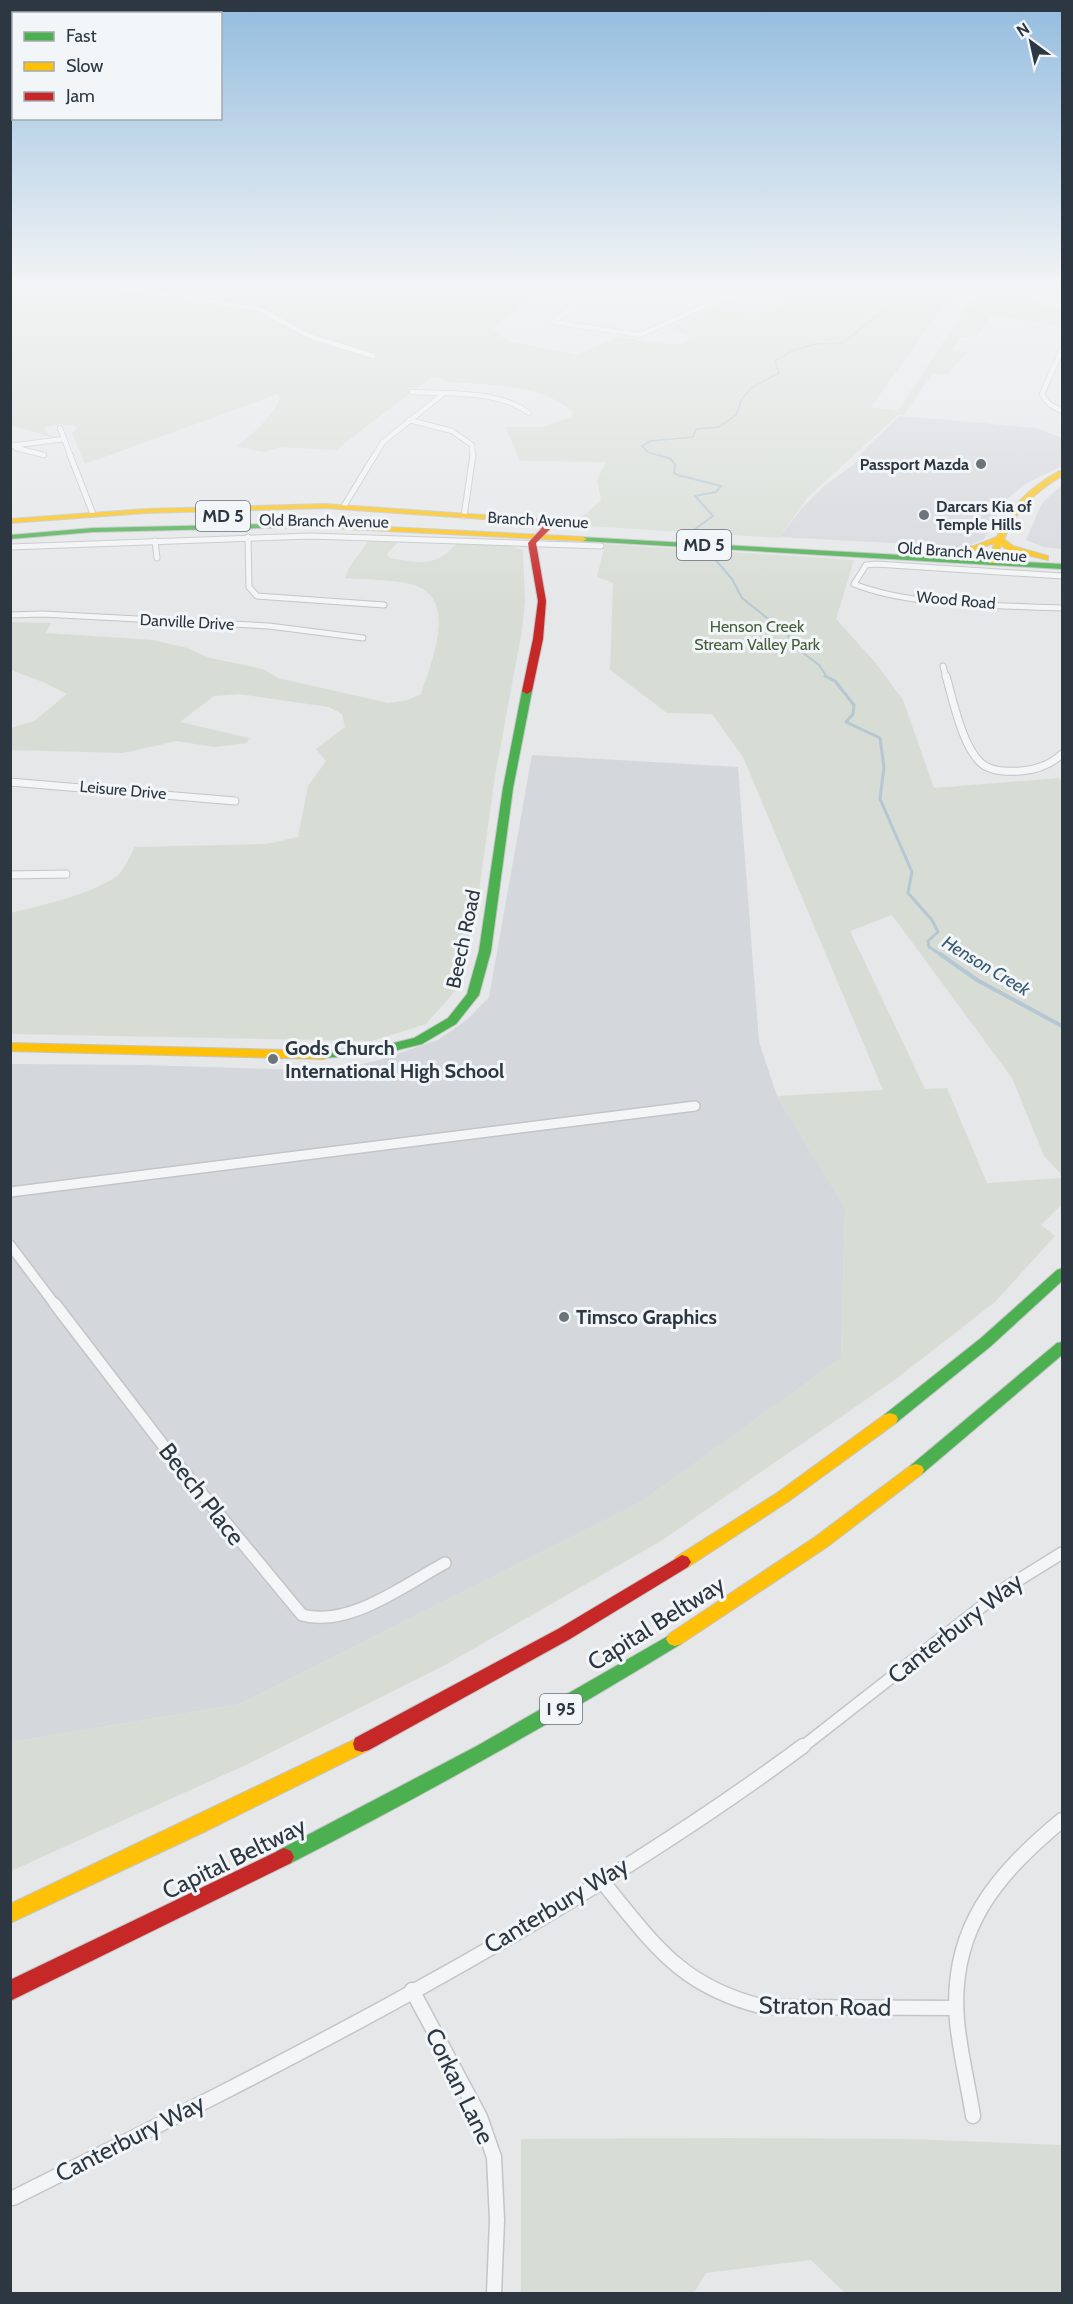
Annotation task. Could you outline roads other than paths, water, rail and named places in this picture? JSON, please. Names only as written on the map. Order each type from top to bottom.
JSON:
[{"type":"main road","points":[[992,562],[998,539],[1011,511],[1023,496],[1062,473]]},
{"type":"main road","name":"Old Branch Avenue","points":[[10,521],[93,514],[345,506],[528,520],[538,522],[538,536]]},
{"type":"main road","name":"Branch Avenue","points":[[10,528],[171,517],[263,516],[538,536],[939,551],[992,562],[1062,559]]},
{"type":"main road","name":"Branch Avenue","points":[[10,537],[93,530],[254,524],[378,527],[1062,567]]},
{"type":"main road","name":"Beech Road","points":[[10,1047],[316,1055],[366,1054],[424,1037],[458,1015],[475,991],[488,933],[514,751],[539,625],[542,601],[540,576],[532,554],[538,536]]},
{"type":"main road","points":[[939,551],[975,548],[998,539]]},
{"type":"main road","points":[[998,539],[1010,548],[1046,558]]},
{"type":"main road","name":"Capital Beltway","points":[[10,1914],[276,1790],[396,1729],[496,1674],[659,1578],[830,1464],[913,1402],[978,1348],[1062,1272]]},
{"type":"main road","name":"Capital Beltway","points":[[10,1990],[312,1845],[433,1781],[636,1664],[723,1609],[876,1501],[960,1437],[1062,1347]]},
{"type":"street","points":[[1044,389],[1042,394],[1049,404],[1062,411]]},
{"type":"street","points":[[412,392],[506,402],[523,407],[529,413]]},
{"type":"street","points":[[345,506],[379,447],[443,394]]},
{"type":"street","points":[[409,420],[441,426],[462,436],[472,445],[473,457],[464,516]]},
{"type":"street","points":[[60,428],[93,514]]},
{"type":"street","points":[[10,446],[64,439]]},
{"type":"street","points":[[10,446],[45,455]]},
{"type":"street","name":"Old Branch Avenue","points":[[10,548],[310,536],[538,536],[601,546]]},
{"type":"street","points":[[248,537],[249,587],[257,596],[384,605]]},
{"type":"street","points":[[155,541],[157,558]]},
{"type":"street","name":"Old Branch Avenue","points":[[855,580],[866,565],[876,564],[992,562],[1062,576]]},
{"type":"street","name":"Wood Road","points":[[855,580],[854,584],[860,588],[889,593],[1062,608]]},
{"type":"street","name":"Danville Drive","points":[[10,615],[43,614],[258,626],[363,638]]},
{"type":"street","points":[[943,666],[972,753],[979,761],[994,769],[1023,771],[1043,768],[1062,754]]},
{"type":"street","name":"Leisure Drive","points":[[10,782],[117,789],[235,801]]},
{"type":"street","points":[[10,875],[66,874]]},
{"type":"street","points":[[10,1192],[695,1106]]},
{"type":"street","name":"Beech Place","points":[[10,1245],[179,1466],[302,1615],[317,1620],[339,1618],[445,1563]]},
{"type":"street","name":"Canterbury Way","points":[[13,2198],[150,2130],[412,1990],[601,1880],[765,1774],[916,1657],[956,1629],[1025,1573],[1062,1553]]},
{"type":"street","points":[[973,2116],[956,2008],[961,1958],[967,1931],[979,1904],[1018,1856],[1062,1820]]},
{"type":"street","name":"Straton Road","points":[[601,1880],[668,1959],[686,1976],[710,1992],[743,2004],[764,2007],[956,2008]]},
{"type":"street","name":"Corkan Lane","points":[[412,1990],[480,2117],[494,2157],[497,2220],[494,2294]]},
{"type":"waterway","name":"Henson Creek","points":[[663,457],[648,452],[642,446],[650,441],[693,437],[696,429],[719,427],[736,415],[742,399],[751,389]]},
{"type":"waterway","name":"Henson Creek","points":[[659,455],[671,459],[675,465],[674,473],[721,486],[716,492],[695,496],[713,516],[695,529]]},
{"type":"waterway","name":"Henson Creek","points":[[701,551],[713,557],[732,579],[742,598],[786,633],[798,649],[819,665],[827,677]]},
{"type":"waterway","name":"Henson Creek","points":[[827,677],[835,681],[854,705],[853,714],[846,722],[880,738],[884,767],[880,799],[912,872],[908,893],[932,920],[938,932],[928,941],[929,947],[942,955]]},
{"type":"waterway","name":"Henson Creek","points":[[940,954],[977,980],[1062,1026]]},
{"type":"place","name":"Passport Mazda","points":[[981,464]]},
{"type":"place","name":"Darcars Kia of Temple Hills","points":[[924,515]]},
{"type":"place","name":"Gods Church International High School","points":[[273,1059]]},
{"type":"place","name":"Timsco Graphics","points":[[564,1317]]},
{"type":"park label","name":"Henson Creek Stream Valley Park","points":[[757,635]]}]
